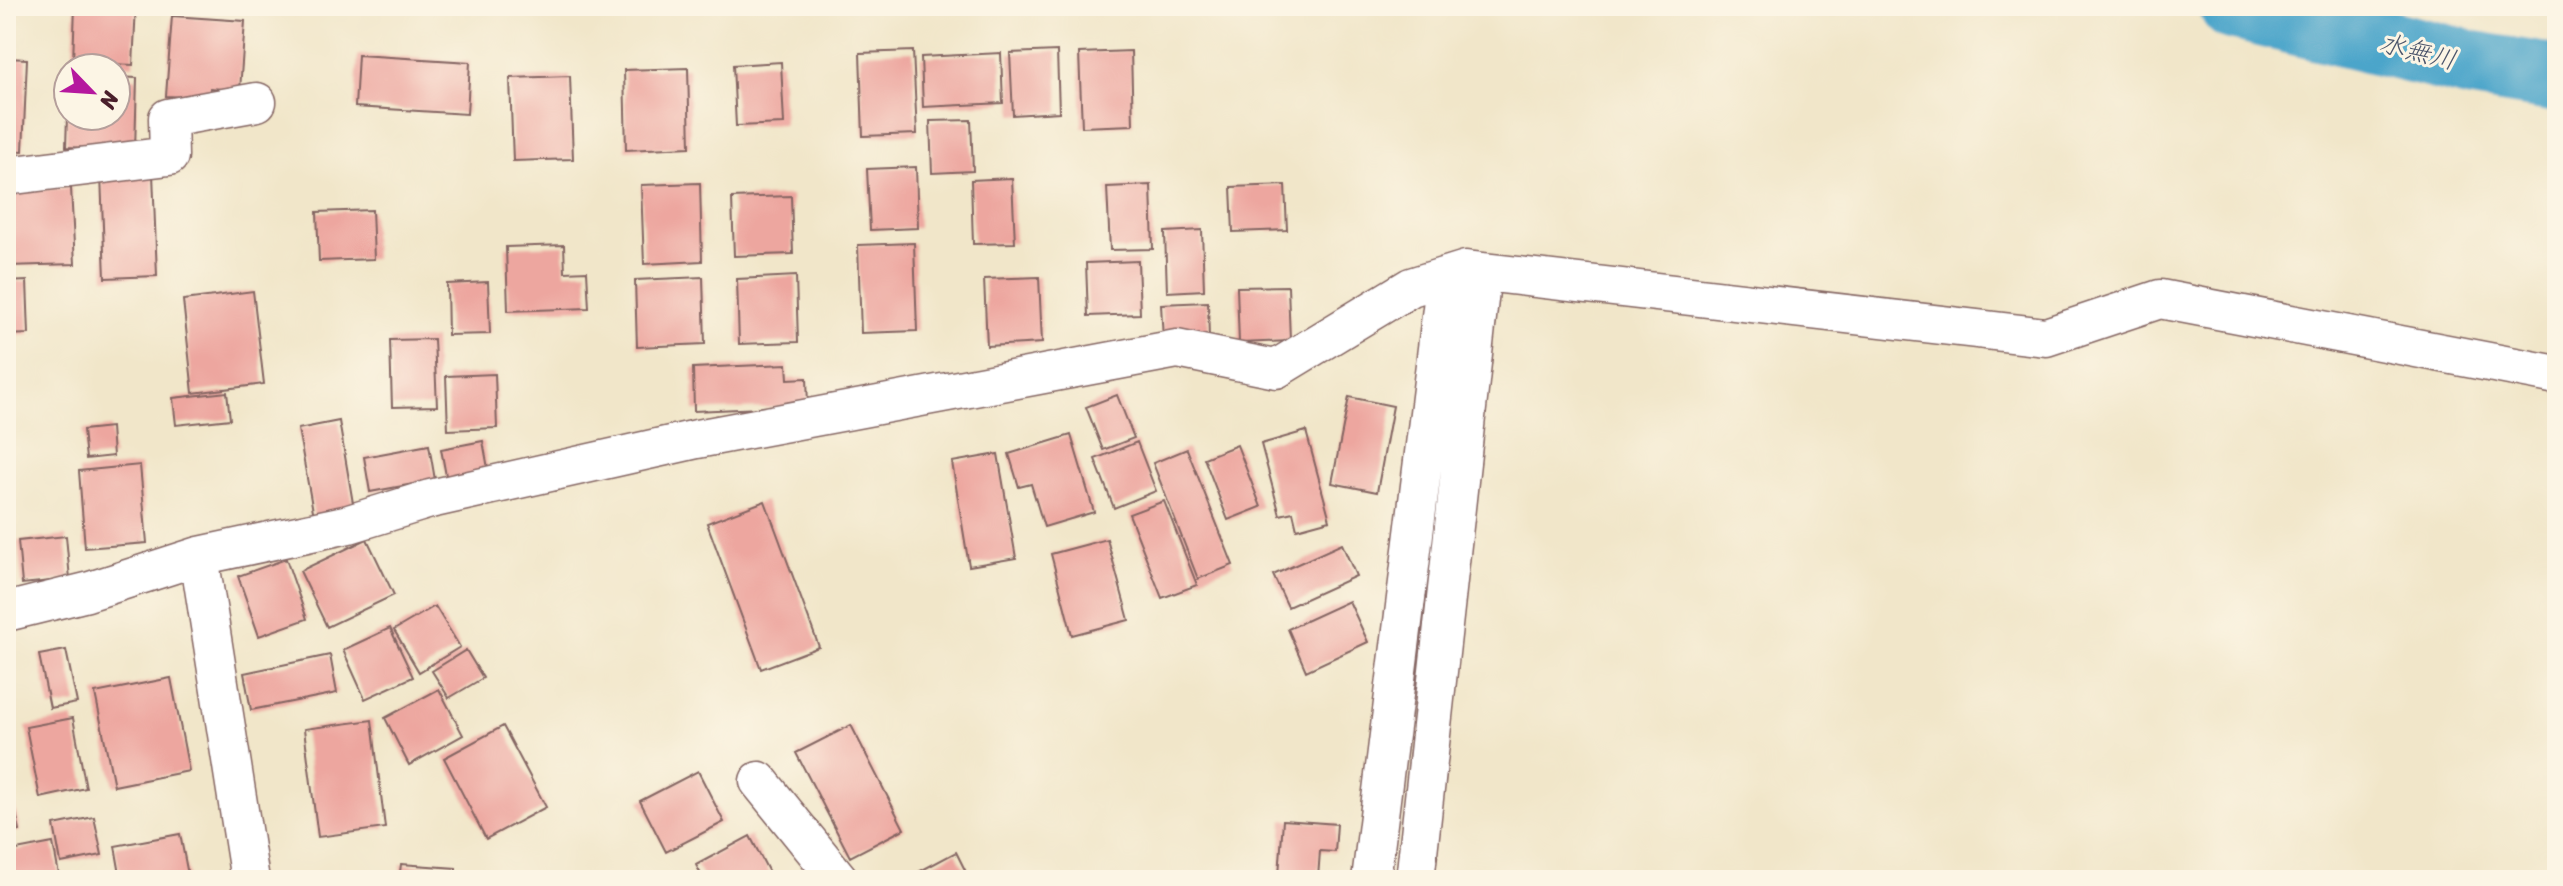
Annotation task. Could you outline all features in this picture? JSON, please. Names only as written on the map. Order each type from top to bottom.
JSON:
[{"type":"street","points":[[6,176],[169,156],[168,118],[257,102]]},
{"type":"street","points":[[1371,880],[1464,274]]},
{"type":"street","points":[[1415,880],[1464,274]]},
{"type":"street","points":[[6,612],[87,592],[199,556],[349,524],[430,499],[697,439],[1177,349],[1276,369],[1411,287],[1464,274],[2046,337],[2160,299],[2557,375]]},
{"type":"street","points":[[199,556],[250,880]]},
{"type":"street","points":[[759,781],[833,877],[839,880]]},
{"type":"building","points":[[75,6],[136,6],[133,65],[132,52],[73,52]]},
{"type":"building","points":[[172,16],[245,21],[240,90],[210,88],[209,98],[166,96]]},
{"type":"building","points":[[913,51],[917,134],[863,136],[860,53]]},
{"type":"building","points":[[1057,51],[1059,112],[1013,115],[1010,53]]},
{"type":"building","points":[[1131,51],[1133,125],[1082,127],[1079,53]]},
{"type":"building","points":[[1001,53],[1003,103],[923,107],[921,57]]},
{"type":"building","points":[[358,55],[470,62],[467,114],[355,107]]},
{"type":"building","points":[[6,58],[27,59],[23,151],[6,150]]},
{"type":"building","points":[[781,62],[784,124],[736,126],[733,65]]},
{"type":"building","points":[[688,68],[690,147],[626,150],[624,70]]},
{"type":"building","points":[[570,76],[573,159],[513,161],[510,78]]},
{"type":"building","points":[[132,78],[137,78],[135,150],[66,147],[66,132],[132,132]]},
{"type":"building","points":[[971,120],[973,171],[932,173],[930,121]]},
{"type":"building","points":[[916,167],[918,228],[870,230],[867,169]]},
{"type":"building","points":[[153,173],[157,276],[105,278],[101,175]]},
{"type":"building","points":[[1012,178],[1015,243],[973,244],[971,180]]},
{"type":"building","points":[[700,183],[702,261],[644,264],[641,185]]},
{"type":"building","points":[[1151,185],[1153,249],[1110,250],[1107,187]]},
{"type":"building","points":[[1285,185],[1287,230],[1233,232],[1231,187]]},
{"type":"building","points":[[71,188],[75,264],[7,266],[6,191]]},
{"type":"building","points":[[791,196],[793,254],[734,256],[732,198]]},
{"type":"building","points":[[372,210],[374,259],[319,261],[317,212]]},
{"type":"building","points":[[1202,230],[1204,290],[1167,292],[1165,232]]},
{"type":"building","points":[[914,243],[917,331],[861,333],[858,245]]},
{"type":"building","points":[[564,245],[565,272],[587,271],[589,308],[508,311],[506,247]]},
{"type":"building","points":[[1138,261],[1140,314],[1088,316],[1086,263]]},
{"type":"building","points":[[796,276],[798,342],[739,344],[737,279]]},
{"type":"building","points":[[703,277],[705,344],[637,347],[635,280]]},
{"type":"building","points":[[1039,277],[1042,343],[987,346],[984,279]]},
{"type":"building","points":[[27,281],[29,334],[6,335],[6,282]]},
{"type":"building","points":[[488,282],[490,334],[448,335],[447,284]]},
{"type":"building","points":[[1288,286],[1290,341],[1239,343],[1237,287]]},
{"type":"building","points":[[253,291],[264,384],[193,393],[183,300]]},
{"type":"building","points":[[1208,302],[1209,339],[1163,340],[1161,304]]},
{"type":"building","points":[[434,339],[437,406],[392,407],[390,340]]},
{"type":"building","points":[[787,364],[788,379],[807,378],[808,406],[694,411],[693,368]]},
{"type":"building","points":[[495,374],[497,428],[448,430],[446,376]]},
{"type":"building","points":[[227,392],[230,419],[176,425],[173,398]]},
{"type":"building","points":[[1117,395],[1134,438],[1103,450],[1086,407]]},
{"type":"building","points":[[1349,397],[1393,406],[1377,492],[1332,483]]},
{"type":"building","points":[[339,421],[355,515],[315,522],[298,429]]},
{"type":"building","points":[[111,427],[113,456],[86,459],[83,430]]},
{"type":"building","points":[[1306,431],[1330,520],[1297,529],[1293,512],[1280,515],[1261,444]]},
{"type":"building","points":[[1071,435],[1094,512],[1044,527],[1031,484],[1019,487],[1009,454]]},
{"type":"building","points":[[483,441],[489,474],[447,481],[441,449]]},
{"type":"building","points":[[1137,442],[1156,491],[1114,508],[1095,459]]},
{"type":"building","points":[[429,445],[435,480],[370,492],[364,457]]},
{"type":"building","points":[[1237,445],[1261,507],[1228,520],[1204,458]]},
{"type":"building","points":[[1187,449],[1233,565],[1198,579],[1153,463]]},
{"type":"building","points":[[998,454],[1016,558],[969,566],[952,462]]},
{"type":"building","points":[[140,465],[147,543],[85,548],[79,471]]},
{"type":"building","points":[[765,501],[819,647],[761,669],[707,523]]},
{"type":"building","points":[[1164,501],[1197,585],[1162,598],[1129,514]]},
{"type":"building","points":[[66,536],[70,579],[22,584],[18,541]]},
{"type":"building","points":[[367,539],[394,595],[327,627],[300,571]]},
{"type":"building","points":[[1107,539],[1129,620],[1072,635],[1051,554]]},
{"type":"building","points":[[1342,544],[1356,576],[1288,607],[1273,575]]},
{"type":"building","points":[[286,559],[307,619],[259,636],[238,576]]},
{"type":"building","points":[[1349,601],[1368,642],[1306,671],[1288,629]]},
{"type":"building","points":[[435,606],[460,647],[419,672],[394,630]]},
{"type":"building","points":[[390,628],[413,677],[365,699],[343,650]]},
{"type":"building","points":[[66,650],[77,703],[50,708],[39,655]]},
{"type":"building","points":[[466,650],[483,678],[449,698],[432,671]]},
{"type":"building","points":[[330,655],[337,693],[251,710],[244,673]]},
{"type":"building","points":[[171,678],[189,771],[114,786],[95,693]]},
{"type":"building","points":[[439,689],[463,735],[409,765],[385,718]]},
{"type":"building","points":[[73,718],[86,788],[40,798],[26,727]]},
{"type":"building","points":[[372,720],[385,828],[318,837],[304,729]]},
{"type":"building","points":[[851,725],[904,829],[850,857],[796,753]]},
{"type":"building","points":[[503,726],[546,807],[486,839],[444,758]]},
{"type":"building","points":[[6,769],[20,831],[6,834]]},
{"type":"building","points":[[698,771],[724,822],[666,852],[640,801]]},
{"type":"building","points":[[94,817],[102,855],[61,863],[54,825]]},
{"type":"building","points":[[1283,820],[1337,824],[1335,852],[1320,851],[1318,878],[1279,875]]},
{"type":"building","points":[[180,834],[189,880],[121,880],[115,846]]},
{"type":"building","points":[[750,836],[773,880],[704,880],[696,865]]},
{"type":"building","points":[[53,843],[60,880],[6,880],[6,852]]},
{"type":"building","points":[[956,852],[970,880],[913,880],[911,876]]},
{"type":"building","points":[[401,864],[456,868],[455,880],[399,880]]},
{"type":"waterway","name":"水無川","points":[[2233,6],[2474,65],[2557,79]]}]
